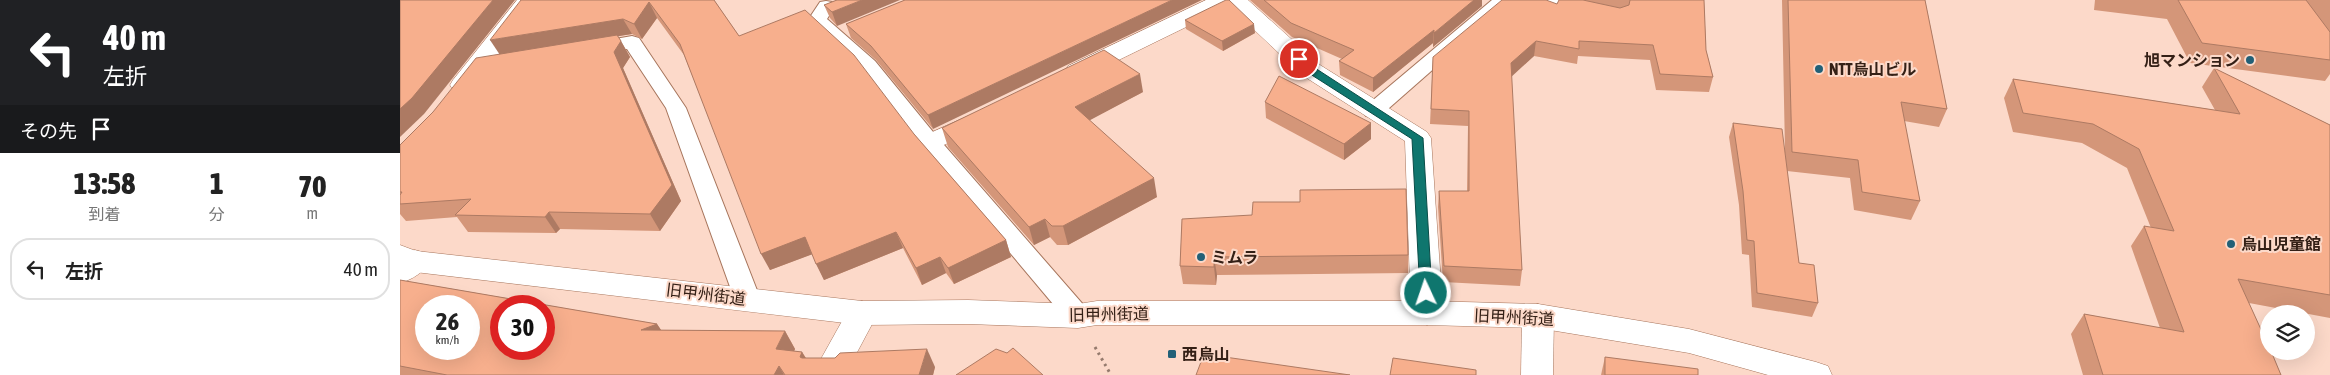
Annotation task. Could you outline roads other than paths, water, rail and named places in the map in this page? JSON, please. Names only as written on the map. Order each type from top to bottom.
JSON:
[{"type":"street","points":[[446,105],[529,0]]},
{"type":"street","points":[[1059,80],[1224,0]]},
{"type":"street","points":[[1235,0],[1311,70],[1418,138],[1427,313]]},
{"type":"street","points":[[930,143],[999,110]]},
{"type":"street","name":"旧甲州街道","points":[[405,263],[747,298],[862,313],[968,312],[1078,316],[1097,313],[1427,313],[1538,316],[1689,341],[1816,375]]},
{"type":"street","points":[[828,375],[862,313]]},
{"type":"street","points":[[1537,375],[1538,316]]},
{"type":"lane","points":[[1373,111],[1503,0]]},
{"type":"lane","points":[[1546,0],[1599,12]]},
{"type":"lane","points":[[826,6],[817,20],[868,66],[930,143],[1078,316]]},
{"type":"lane","points":[[834,36],[857,27]]},
{"type":"lane","points":[[574,51],[632,42],[676,108],[747,298]]},
{"type":"lane","points":[[477,67],[506,62]]},
{"type":"place","name":"旭マンション","points":[[2250,60]]},
{"type":"place","name":"NTT烏山ビル","points":[[1819,69]]},
{"type":"place","name":"烏山児童館","points":[[2231,244]]},
{"type":"place","name":"ミムラ","points":[[1201,257]]},
{"type":"place","name":"西烏山","points":[[1172,354]]}]
